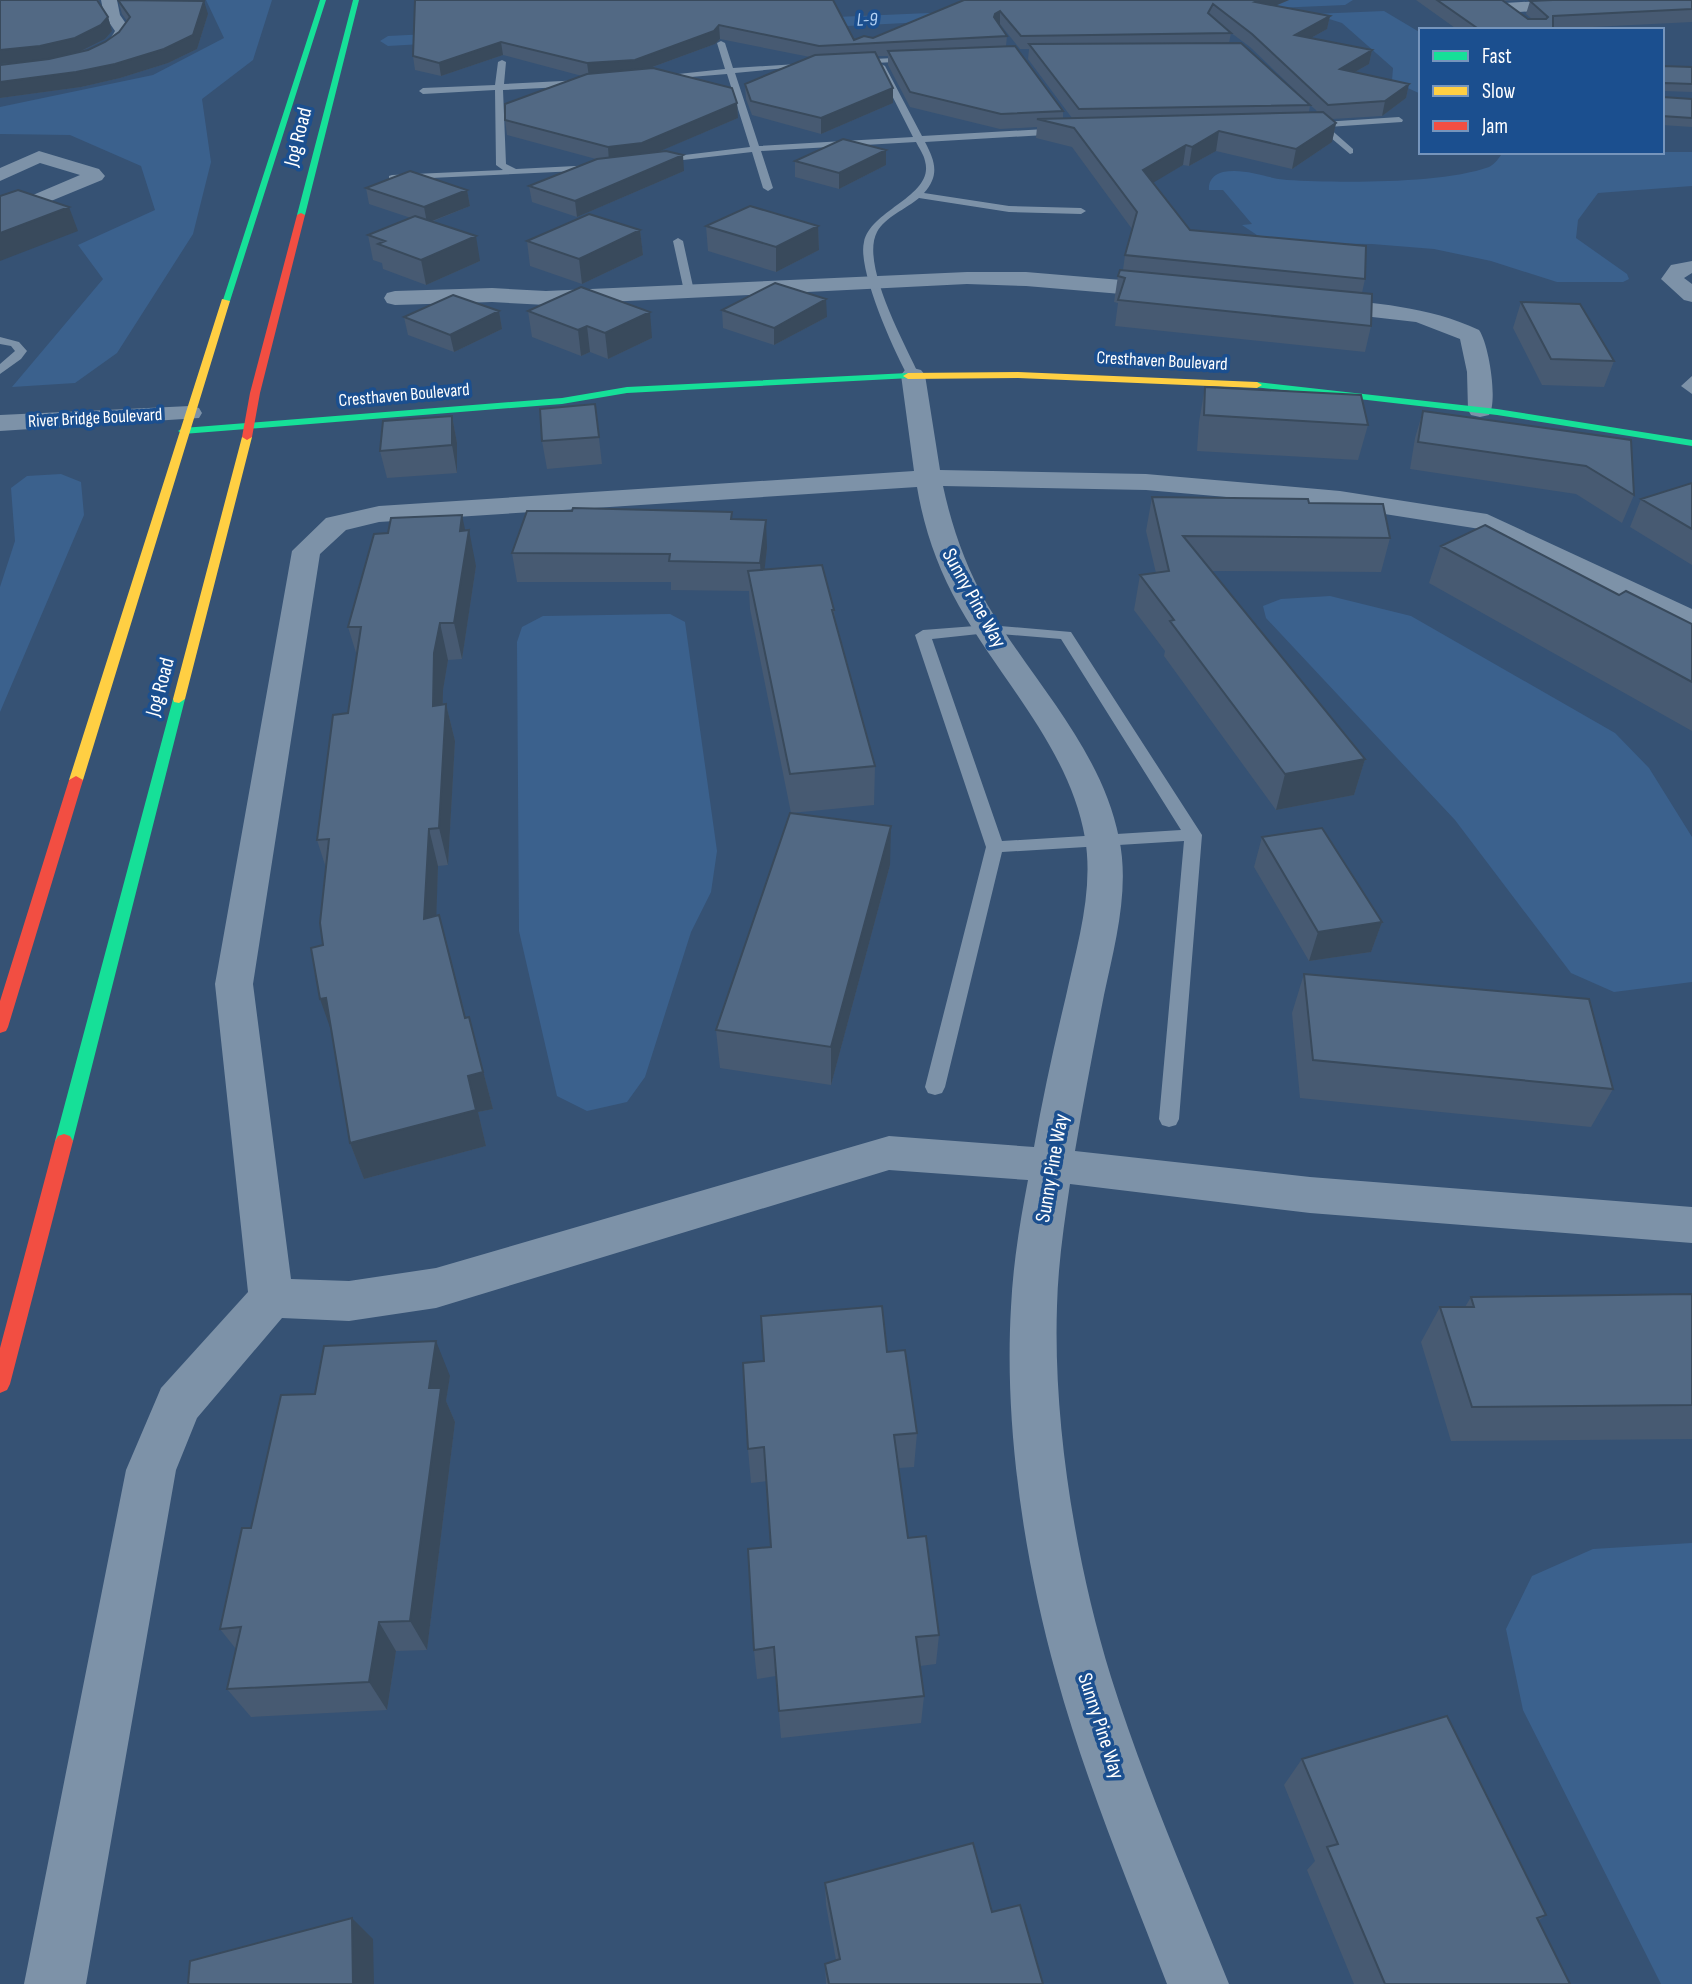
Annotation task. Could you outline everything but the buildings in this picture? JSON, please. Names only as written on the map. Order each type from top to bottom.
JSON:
[{"type":"main road","name":"Jog Road","points":[[0,1384],[249,427],[323,0]]},
{"type":"main road","name":"Jog Road","points":[[0,1027],[192,419],[302,128],[356,0]]},
{"type":"main road","name":"Cresthaven Boulevard","points":[[422,396],[557,386],[627,390],[913,375],[1201,381],[1307,389],[1480,410],[1692,443]]},
{"type":"main road","name":"Cresthaven Boulevard","points":[[192,419],[249,427],[562,401],[627,390]]},
{"type":"street","points":[[0,72],[73,61],[114,45],[122,38],[123,32],[112,15],[109,0]]},
{"type":"street","points":[[1531,28],[1504,8],[1637,0]]},
{"type":"street","points":[[0,175],[39,157],[95,176],[0,216]]},
{"type":"street","points":[[0,175],[56,194]]},
{"type":"street","points":[[1692,267],[1679,270],[1672,279],[1692,295]]},
{"type":"street","points":[[395,298],[492,295],[546,298],[875,281],[1026,279],[1187,292]]},
{"type":"street","points":[[1297,303],[1420,315],[1452,324],[1471,335],[1480,410]]},
{"type":"street","name":"Sunny Pine Way","points":[[913,375],[938,532],[957,576],[988,629],[1076,764],[1092,800],[1102,840],[1105,882],[1099,926],[1051,1165],[1036,1269],[1034,1381],[1047,1508],[1065,1602],[1091,1703],[1115,1775],[1198,1984]]},
{"type":"street","name":"River Bridge Boulevard","points":[[0,423],[192,419]]},
{"type":"street","name":"River Bridge Boulevard","points":[[0,445],[192,419]]},
{"type":"street","points":[[55,1984],[151,1470],[178,1404],[271,1298],[234,984],[306,551],[336,524],[379,514],[930,478],[1146,482],[1340,499],[1487,522],[1692,620]]},
{"type":"street","points":[[271,1298],[349,1301],[436,1288],[889,1153],[1051,1165],[1310,1195],[1692,1226]]},
{"type":"lane","points":[[721,43],[768,188]]},
{"type":"lane","points":[[847,62],[921,59]]},
{"type":"lane","points":[[878,61],[931,163],[931,171],[923,188],[888,215],[870,236],[868,248],[875,281],[913,375]]},
{"type":"lane","points":[[502,62],[499,88],[501,165],[514,172]]},
{"type":"lane","points":[[642,78],[729,69],[820,64]]},
{"type":"lane","points":[[423,91],[591,83]]},
{"type":"lane","points":[[1312,116],[1350,151]]},
{"type":"lane","points":[[1302,125],[1399,120]]},
{"type":"lane","points":[[644,163],[754,149],[1073,130],[1069,125]]},
{"type":"lane","points":[[392,178],[611,168]]},
{"type":"lane","points":[[916,195],[1009,209],[1081,211]]},
{"type":"lane","points":[[678,241],[690,291]]},
{"type":"lane","points":[[0,340],[15,344],[21,351],[0,370]]},
{"type":"lane","points":[[1692,380],[1687,386],[1692,390]]},
{"type":"lane","points":[[935,1087],[995,847],[923,635],[988,629],[1066,635],[1193,835],[1170,1119]]},
{"type":"lane","points":[[995,847],[1193,835]]},
{"type":"water","points":[[206,0],[272,0],[253,60],[202,99],[211,162],[193,234],[117,353],[75,383],[12,387],[103,279],[78,245],[155,210],[141,166],[70,135],[0,134],[0,107],[153,75],[224,38]]},
{"type":"water","points":[[1384,11],[1419,32],[1419,93],[1392,81],[1393,68],[1342,23],[1313,14]]},
{"type":"water","points":[[1692,152],[1692,186],[1598,193],[1578,220],[1576,238],[1627,274],[1629,279],[1623,282],[1557,282],[1491,261],[1434,249],[1372,244],[1282,243],[1257,235],[1242,225],[1252,224],[1223,190],[1209,190],[1214,176],[1231,171],[1287,180],[1361,182],[1445,177],[1469,173],[1495,163],[1502,154]]},
{"type":"water","points":[[61,474],[81,482],[84,515],[0,712],[0,587],[15,541],[11,488],[27,476]]},
{"type":"water","points":[[1330,596],[1411,616],[1615,733],[1649,768],[1692,837],[1692,982],[1614,992],[1571,973],[1455,820],[1266,618],[1263,606],[1281,599]]},
{"type":"water","points":[[670,614],[685,622],[717,851],[711,892],[691,932],[645,1077],[627,1102],[587,1111],[557,1096],[519,931],[517,642],[522,627],[543,616]]},
{"type":"water","points":[[1692,1543],[1692,1984],[1661,1984],[1523,1710],[1506,1629],[1532,1576],[1593,1549]]},
{"type":"waterway","name":"L-9","points":[[1227,5],[1345,0]]},
{"type":"waterway","name":"L-9","points":[[790,24],[976,16]]},
{"type":"waterway","name":"L-9","points":[[388,41],[469,37]]},
{"type":"traffic: fast","points":[[225,301],[323,0]]},
{"type":"traffic: fast","points":[[301,215],[356,0]]},
{"type":"traffic: fast","points":[[183,431],[562,401],[627,390],[908,376]]},
{"type":"traffic: fast","points":[[1257,385],[1497,412],[1692,443]]},
{"type":"traffic: fast","points":[[64,1141],[179,699]]},
{"type":"traffic: slow","points":[[76,780],[225,301]]},
{"type":"traffic: slow","points":[[908,376],[1018,375],[1257,385]]},
{"type":"traffic: slow","points":[[179,699],[247,437]]},
{"type":"traffic: jam","points":[[247,437],[255,393],[301,215]]},
{"type":"traffic: jam","points":[[0,1027],[76,780]]},
{"type":"traffic: jam","points":[[0,1384],[64,1141]]}]
